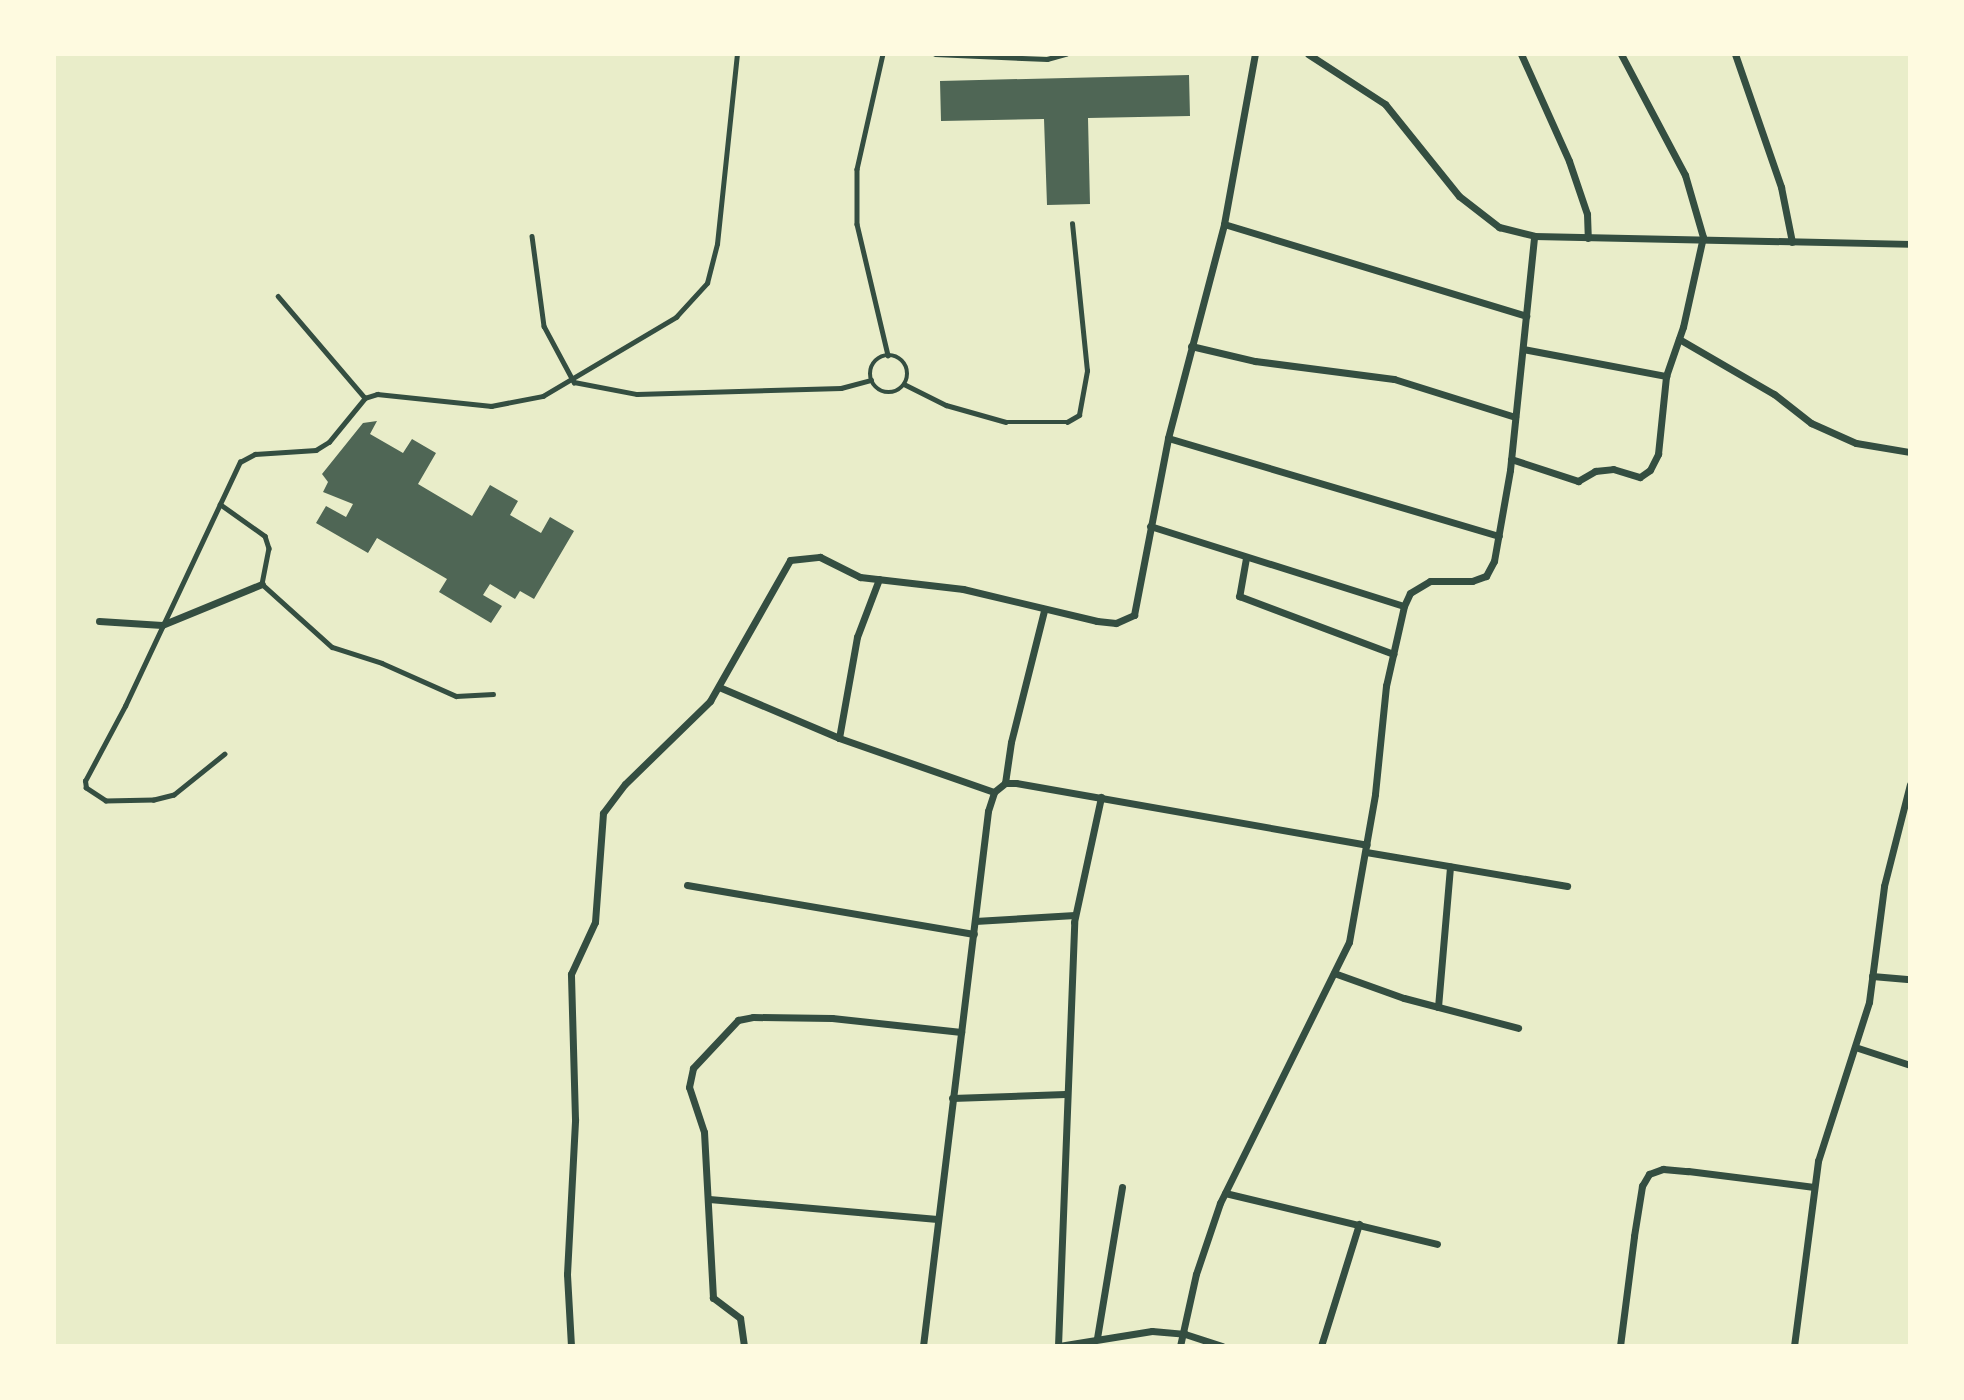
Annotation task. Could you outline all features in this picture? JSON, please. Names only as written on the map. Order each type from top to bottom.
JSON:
[{"type":"street","points":[[571,1346],[567,1274],[575,1119],[571,974],[596,922],[599,827],[603,813],[625,784],[710,701],[790,560],[820,557],[860,577],[963,589],[1044,611],[1116,623],[1134,615],[1168,438],[1224,224],[1255,54]]},
{"type":"street","points":[[1308,54],[1385,104],[1459,196],[1499,227],[1534,236],[1703,237],[1910,244]]},
{"type":"street","points":[[1521,54],[1569,161],[1587,214],[1588,237]]},
{"type":"street","points":[[1511,459],[1568,480],[1613,469],[1640,477],[1650,470],[1658,454],[1666,376],[1679,339],[1703,237],[1685,175],[1621,54]]},
{"type":"street","points":[[1735,54],[1781,187],[1792,242]]},
{"type":"street","points":[[1224,224],[1526,316]]},
{"type":"street","points":[[1180,1346],[1185,1334],[1196,1274],[1225,1193],[1335,973],[1353,927],[1393,654],[1409,593],[1430,581],[1472,581],[1486,576],[1499,536],[1516,417],[1534,236]]},
{"type":"street","points":[[1679,339],[1774,394],[1811,423],[1856,443],[1910,452]]},
{"type":"street","points":[[1191,346],[1268,363],[1394,379],[1516,417]]},
{"type":"street","points":[[1522,349],[1666,376]]},
{"type":"street","points":[[1168,438],[1499,536]]},
{"type":"street","points":[[1150,526],[1404,606]]},
{"type":"street","points":[[1245,558],[1239,596],[1393,654]]},
{"type":"street","points":[[839,738],[857,637],[879,579]]},
{"type":"street","points":[[99,621],[162,625],[262,584]]},
{"type":"street","points":[[923,1346],[988,811],[995,792],[1005,783],[1019,705],[1044,611]]},
{"type":"street","points":[[719,687],[839,738],[995,792]]},
{"type":"street","points":[[1005,783],[1101,797],[1366,848],[1450,867],[1567,886]]},
{"type":"street","points":[[1794,1346],[1818,1161],[1855,1047],[1872,976],[1884,886],[1910,784]]},
{"type":"street","points":[[1101,797],[1075,915],[1065,1094],[1058,1346],[1152,1331],[1185,1334],[1222,1346]]},
{"type":"street","points":[[1438,1007],[1450,867]]},
{"type":"street","points":[[687,885],[974,934]]},
{"type":"street","points":[[975,921],[1075,915]]},
{"type":"street","points":[[1335,973],[1438,1007],[1518,1028]]},
{"type":"street","points":[[1872,976],[1910,979]]},
{"type":"street","points":[[744,1346],[740,1318],[713,1298],[704,1132],[689,1078],[738,1020],[832,1018],[961,1032]]},
{"type":"street","points":[[1855,1047],[1910,1065]]},
{"type":"street","points":[[952,1098],[1065,1094]]},
{"type":"street","points":[[1620,1346],[1636,1223],[1649,1174],[1663,1169],[1814,1187]]},
{"type":"street","points":[[1097,1338],[1122,1187]]},
{"type":"street","points":[[1225,1193],[1437,1244]]},
{"type":"street","points":[[709,1199],[937,1219]]},
{"type":"street","points":[[1321,1346],[1359,1224]]},
{"type":"lane","points":[[225,754],[174,795],[154,800],[106,801],[86,788],[85,781],[240,462],[256,454],[316,450],[329,442],[365,398],[377,394],[491,406],[522,403],[574,382],[676,317],[707,283],[723,205],[737,54]]},
{"type":"lane","points":[[883,54],[858,169],[857,225],[888,355]]},
{"type":"lane","points":[[935,54],[1047,59],[1066,54]]},
{"type":"lane","points":[[904,384],[946,405],[1006,422],[1067,422],[1079,415],[1087,371],[1073,224]]},
{"type":"lane","points":[[532,236],[544,326],[574,382]]},
{"type":"lane","points":[[278,296],[365,398]]},
{"type":"lane","points":[[888,355],[900,358],[908,367],[904,384],[889,393],[871,380],[873,363],[888,355]]},
{"type":"lane","points":[[574,382],[637,394],[841,388],[871,380]]},
{"type":"lane","points":[[220,504],[265,536],[269,548],[262,584],[332,647],[382,663],[456,696],[493,694]]},
{"type":"building","points":[[1189,75],[1190,116],[1088,118],[1090,204],[1047,205],[1044,119],[941,121],[940,81]]},
{"type":"building","points":[[377,421],[370,434],[403,453],[412,439],[436,453],[418,484],[472,516],[490,485],[518,501],[510,515],[541,533],[550,517],[574,531],[534,599],[520,591],[515,599],[490,584],[483,595],[502,606],[491,623],[439,592],[447,579],[377,538],[368,553],[316,523],[326,506],[346,517],[353,504],[323,492],[328,482],[322,474],[363,423]]}]
